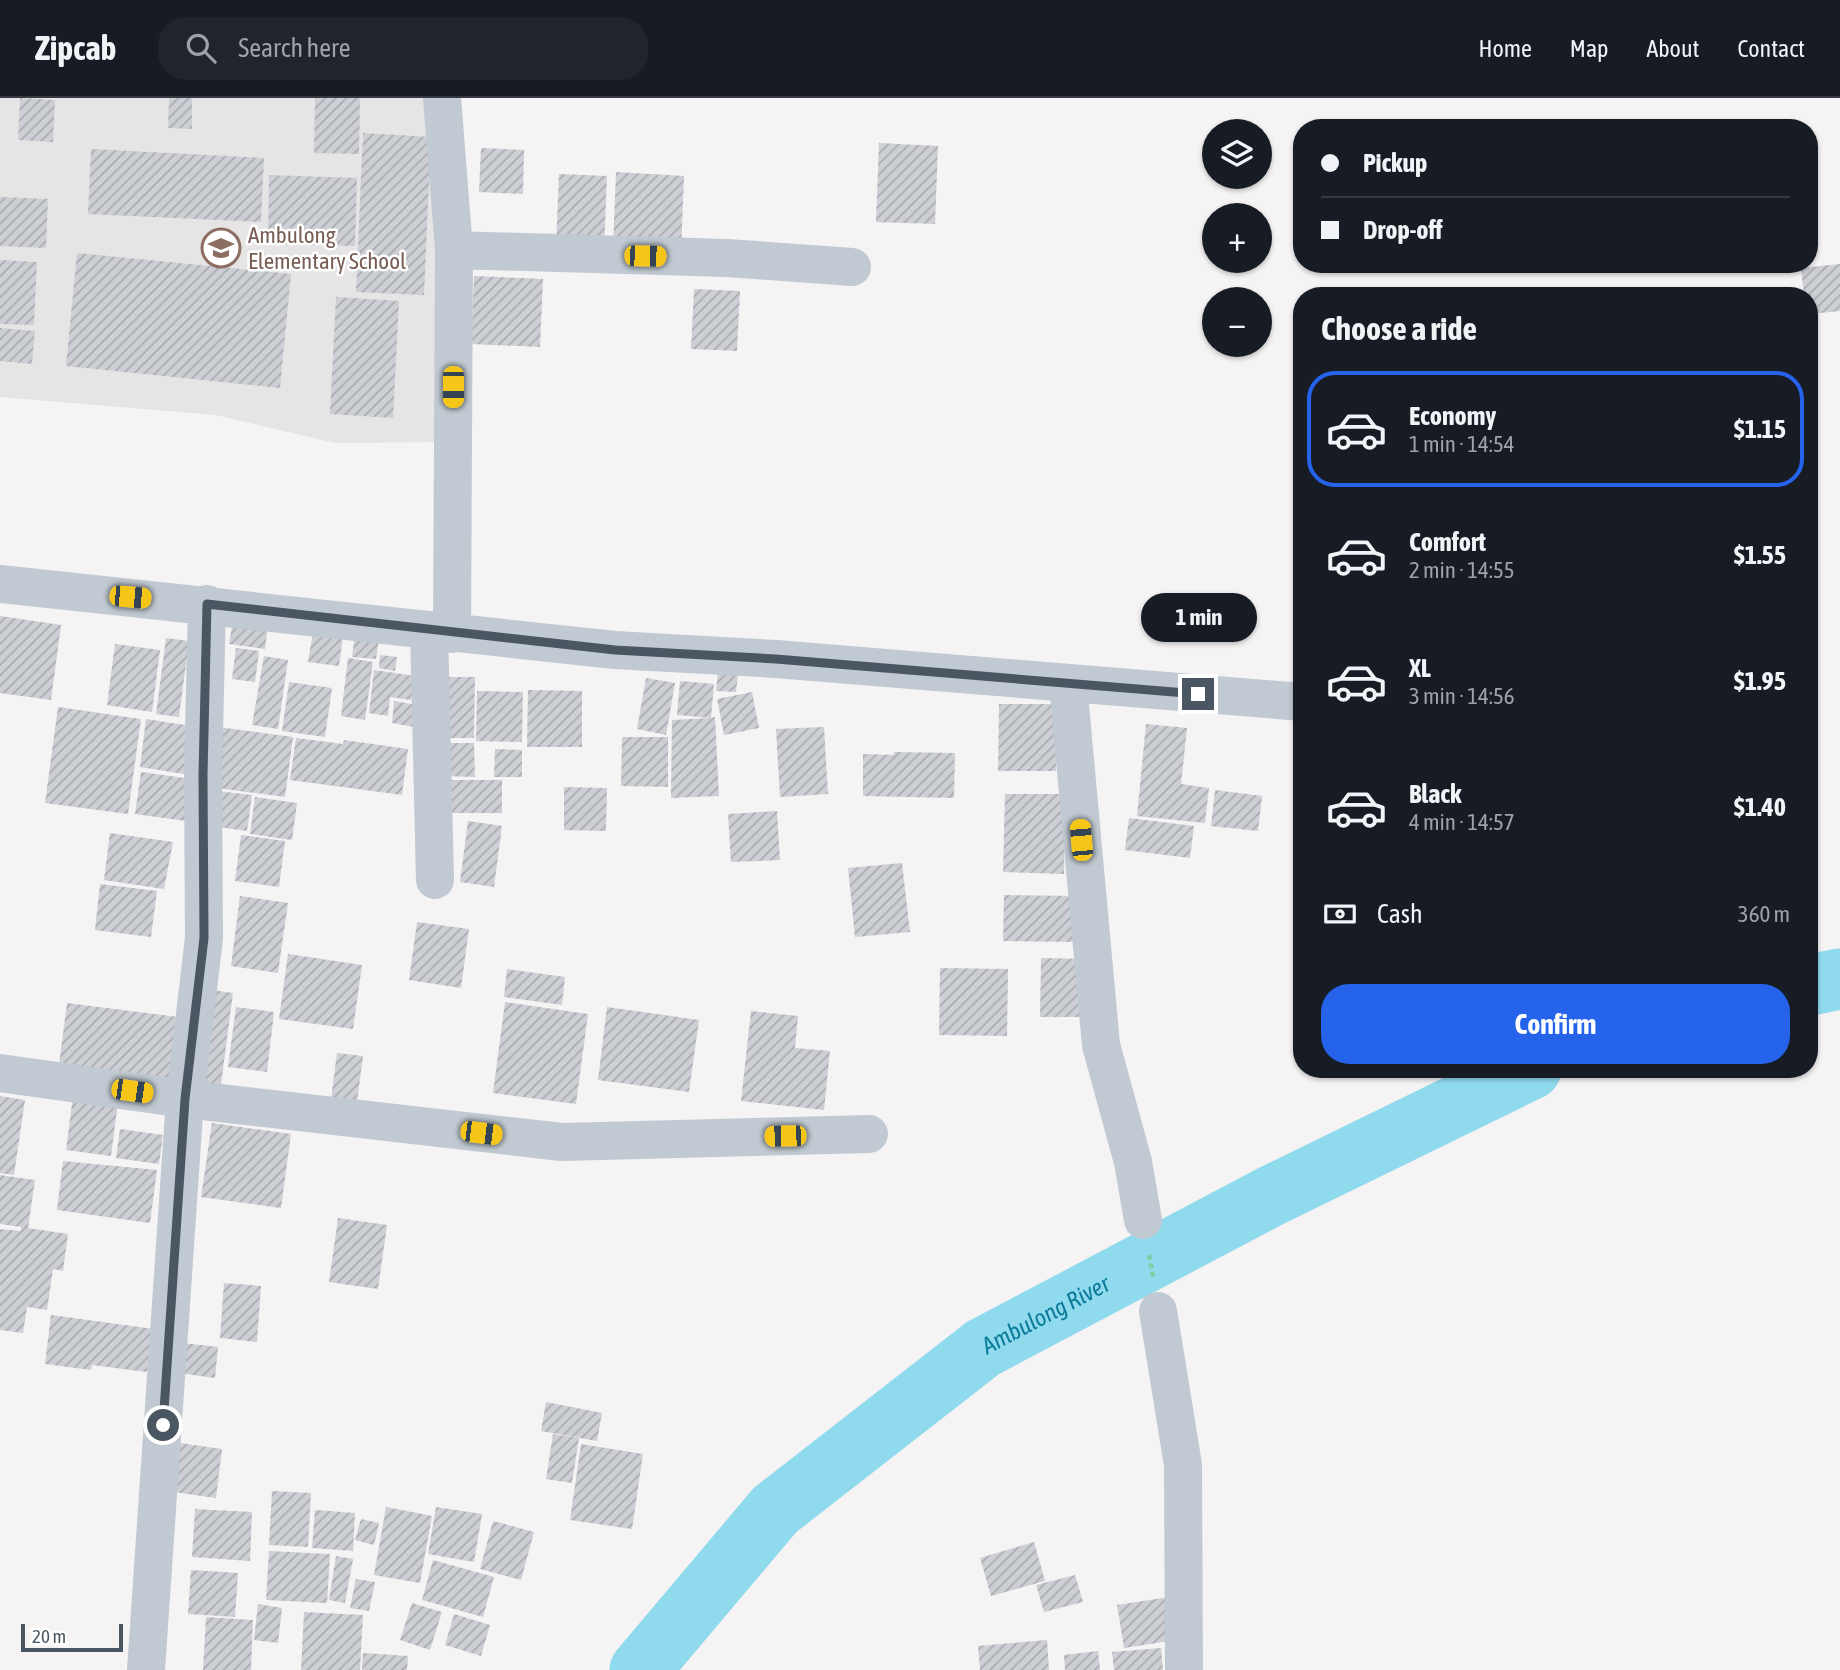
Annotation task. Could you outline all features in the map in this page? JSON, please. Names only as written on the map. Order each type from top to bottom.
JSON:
[{"type":"street","points":[[435,880],[440,632],[454,250],[442,98]]},
{"type":"street","points":[[454,250],[727,258],[852,267]]},
{"type":"street","points":[[0,584],[207,604],[615,650],[776,659],[1293,701]]},
{"type":"street","points":[[146,1670],[185,1099],[204,938],[203,775],[207,604]]},
{"type":"street","points":[[1068,683],[1101,1045],[1133,1162],[1143,1220]]},
{"type":"street","points":[[0,1073],[185,1099],[562,1142],[869,1134]]},
{"type":"street","points":[[1158,1311],[1183,1465],[1184,1670]]},
{"type":"path","points":[[1143,1220],[1158,1311]]},
{"type":"shaded area","name":"Ambulong Elementary School","points":[[0,98],[435,98],[452,442],[335,443],[216,415],[0,397]]},
{"type":"building","points":[[20,98],[55,100],[53,142],[18,140]]},
{"type":"building","points":[[169,98],[192,98],[192,129],[168,128]]},
{"type":"building","points":[[315,98],[360,98],[359,154],[314,153]]},
{"type":"building","points":[[363,133],[431,137],[424,295],[356,292]]},
{"type":"building","points":[[879,143],[938,146],[935,224],[876,222]]},
{"type":"building","points":[[481,148],[524,150],[523,194],[479,192]]},
{"type":"building","points":[[91,149],[264,158],[261,222],[88,214]]},
{"type":"building","points":[[616,172],[684,176],[681,251],[613,248]]},
{"type":"building","points":[[559,174],[607,176],[604,250],[556,248]]},
{"type":"building","points":[[269,175],[357,178],[355,246],[268,244]]},
{"type":"building","points":[[0,197],[48,199],[46,248],[0,246]]},
{"type":"building","points":[[77,253],[291,274],[280,388],[66,366]]},
{"type":"building","points":[[0,260],[37,262],[34,325],[0,324]]},
{"type":"building","points":[[1840,264],[1840,311],[1818,313],[1818,287],[1803,287],[1802,273],[1818,273],[1818,266]]},
{"type":"building","points":[[474,276],[543,279],[540,347],[471,344]]},
{"type":"building","points":[[694,289],[740,291],[737,351],[691,349]]},
{"type":"building","points":[[336,297],[399,301],[393,418],[330,414]]},
{"type":"building","points":[[0,328],[35,331],[32,364],[0,361]]},
{"type":"building","points":[[0,616],[61,625],[51,700],[0,693]]},
{"type":"building","points":[[233,620],[268,625],[265,649],[229,644]]},
{"type":"building","points":[[313,632],[343,636],[339,666],[308,662]]},
{"type":"building","points":[[355,635],[379,638],[376,659],[352,657]]},
{"type":"building","points":[[166,638],[189,641],[179,717],[156,714]]},
{"type":"building","points":[[115,644],[160,650],[152,712],[107,705]]},
{"type":"building","points":[[236,648],[259,651],[255,682],[232,679]]},
{"type":"building","points":[[380,655],[397,657],[395,671],[379,668]]},
{"type":"building","points":[[264,656],[288,660],[278,729],[252,725]]},
{"type":"building","points":[[348,658],[373,662],[365,720],[341,716]]},
{"type":"building","points":[[374,670],[415,676],[411,700],[390,697],[388,716],[369,713]]},
{"type":"building","points":[[718,671],[738,673],[736,692],[716,691]]},
{"type":"building","points":[[445,677],[475,677],[474,738],[445,738]]},
{"type":"building","points":[[646,678],[675,683],[666,735],[637,729]]},
{"type":"building","points":[[680,681],[714,684],[711,718],[677,715]]},
{"type":"building","points":[[289,682],[332,688],[325,737],[282,731]]},
{"type":"building","points":[[528,690],[582,691],[582,747],[527,747]]},
{"type":"building","points":[[477,691],[523,692],[522,742],[476,741]]},
{"type":"building","points":[[752,692],[759,728],[724,735],[717,699]]},
{"type":"building","points":[[394,701],[417,705],[414,727],[392,723]]},
{"type":"building","points":[[999,704],[1057,704],[1056,771],[998,771]]},
{"type":"building","points":[[58,707],[141,719],[128,814],[45,803]]},
{"type":"building","points":[[715,717],[719,796],[671,798],[672,720]]},
{"type":"building","points":[[146,719],[191,726],[184,774],[140,767]]},
{"type":"building","points":[[1146,724],[1187,728],[1181,784],[1209,788],[1205,823],[1137,816]]},
{"type":"building","points":[[218,727],[293,737],[285,797],[210,787]]},
{"type":"building","points":[[824,727],[828,794],[780,797],[776,729]]},
{"type":"building","points":[[622,737],[668,737],[668,787],[621,786]]},
{"type":"building","points":[[296,738],[343,744],[344,740],[408,749],[402,795],[290,780]]},
{"type":"building","points":[[444,743],[474,743],[475,777],[444,776]]},
{"type":"building","points":[[495,749],[522,750],[522,777],[494,777]]},
{"type":"building","points":[[894,752],[955,753],[954,798],[863,796],[863,754],[894,755]]},
{"type":"building","points":[[141,772],[192,779],[186,821],[135,814]]},
{"type":"building","points":[[447,780],[502,780],[502,813],[447,813]]},
{"type":"building","points":[[564,787],[607,788],[606,831],[564,830]]},
{"type":"building","points":[[209,790],[252,795],[247,831],[205,825]]},
{"type":"building","points":[[1215,790],[1262,796],[1258,831],[1211,826]]},
{"type":"building","points":[[1005,794],[1065,794],[1064,874],[1003,872]]},
{"type":"building","points":[[255,797],[297,803],[292,840],[250,834]]},
{"type":"building","points":[[777,811],[780,860],[731,862],[728,814]]},
{"type":"building","points":[[1129,818],[1194,826],[1190,858],[1125,850]]},
{"type":"building","points":[[468,821],[502,826],[494,887],[460,882]]},
{"type":"building","points":[[110,833],[173,842],[164,889],[104,880]]},
{"type":"building","points":[[241,835],[285,841],[279,887],[235,881]]},
{"type":"building","points":[[902,863],[910,932],[855,937],[848,868]]},
{"type":"building","points":[[100,884],[157,891],[151,937],[95,930]]},
{"type":"building","points":[[1004,895],[1081,896],[1081,942],[1003,941]]},
{"type":"building","points":[[240,896],[288,903],[278,973],[231,966]]},
{"type":"building","points":[[417,922],[469,929],[461,988],[409,980]]},
{"type":"building","points":[[288,954],[362,965],[353,1029],[279,1019]]},
{"type":"building","points":[[1041,958],[1087,959],[1086,1017],[1040,1017]]},
{"type":"building","points":[[940,968],[1008,969],[1007,1036],[939,1035]]},
{"type":"building","points":[[507,969],[565,977],[562,1005],[504,997]]},
{"type":"building","points":[[204,989],[233,993],[220,1092],[191,1087]]},
{"type":"building","points":[[505,1002],[588,1014],[576,1104],[493,1093]]},
{"type":"building","points":[[67,1003],[178,1017],[169,1080],[59,1065]]},
{"type":"building","points":[[236,1007],[274,1012],[267,1072],[228,1067]]},
{"type":"building","points":[[607,1007],[699,1020],[689,1092],[598,1080]]},
{"type":"building","points":[[751,1011],[798,1016],[795,1048],[830,1051],[824,1110],[741,1101]]},
{"type":"building","points":[[337,1053],[363,1056],[357,1102],[331,1099]]},
{"type":"building","points":[[0,1096],[25,1100],[14,1175],[0,1173]]},
{"type":"building","points":[[73,1096],[118,1102],[111,1156],[66,1150]]},
{"type":"building","points":[[212,1123],[291,1134],[281,1208],[201,1197]]},
{"type":"building","points":[[120,1129],[163,1135],[159,1164],[116,1158]]},
{"type":"building","points":[[63,1161],[157,1170],[150,1223],[57,1210]]},
{"type":"building","points":[[0,1175],[35,1180],[28,1228],[68,1234],[63,1271],[53,1269],[47,1310],[27,1307],[23,1333],[0,1330],[0,1229],[21,1231],[21,1227],[0,1224]]},
{"type":"building","points":[[338,1218],[387,1225],[378,1289],[329,1282]]},
{"type":"building","points":[[224,1283],[261,1286],[257,1342],[220,1338]]},
{"type":"building","points":[[51,1315],[154,1329],[147,1372],[92,1365],[91,1370],[45,1364]]},
{"type":"building","points":[[183,1343],[218,1347],[215,1378],[179,1373]]},
{"type":"building","points":[[546,1402],[602,1413],[597,1441],[541,1431]]},
{"type":"building","points":[[553,1434],[579,1438],[572,1483],[546,1479]]},
{"type":"building","points":[[173,1442],[222,1449],[216,1498],[166,1491]]},
{"type":"building","points":[[581,1444],[643,1454],[632,1529],[570,1520]]},
{"type":"building","points":[[272,1491],[311,1493],[308,1547],[269,1545]]},
{"type":"building","points":[[386,1507],[432,1516],[420,1583],[374,1575]]},
{"type":"building","points":[[436,1507],[482,1514],[474,1562],[428,1554]]},
{"type":"building","points":[[195,1509],[252,1512],[250,1561],[192,1557]]},
{"type":"building","points":[[315,1510],[355,1513],[353,1551],[312,1548]]},
{"type":"building","points":[[361,1519],[379,1523],[374,1545],[355,1540]]},
{"type":"building","points":[[493,1521],[534,1532],[521,1580],[480,1569]]},
{"type":"building","points":[[1034,1542],[1045,1581],[991,1596],[980,1558]]},
{"type":"building","points":[[269,1551],[330,1554],[327,1603],[266,1600]]},
{"type":"building","points":[[336,1556],[353,1559],[345,1603],[329,1600]]},
{"type":"building","points":[[433,1560],[494,1577],[483,1617],[422,1600]]},
{"type":"building","points":[[191,1570],[238,1573],[235,1617],[188,1614]]},
{"type":"building","points":[[1075,1575],[1083,1602],[1044,1612],[1036,1585]]},
{"type":"building","points":[[356,1579],[375,1582],[369,1611],[350,1608]]},
{"type":"building","points":[[1176,1596],[1182,1639],[1124,1648],[1117,1605]]},
{"type":"building","points":[[412,1603],[442,1612],[430,1650],[400,1640]]},
{"type":"building","points":[[258,1604],[282,1608],[278,1643],[254,1640]]},
{"type":"building","points":[[304,1612],[363,1615],[360,1670],[301,1670]]},
{"type":"building","points":[[454,1614],[490,1625],[481,1656],[445,1645]]},
{"type":"building","points":[[206,1617],[253,1620],[251,1670],[203,1670]]},
{"type":"building","points":[[1047,1640],[1049,1670],[980,1670],[978,1646]]},
{"type":"building","points":[[1161,1648],[1163,1670],[1114,1670],[1112,1652]]},
{"type":"building","points":[[1098,1651],[1100,1670],[1065,1670],[1064,1655]]},
{"type":"building","points":[[363,1653],[408,1656],[407,1670],[362,1670]]},
{"type":"waterway","name":"Ambulong River","points":[[1818,983],[1840,979]]},
{"type":"waterway","name":"Ambulong River","points":[[640,1670],[775,1510],[983,1348],[1271,1196],[1513,1078]]},
{"type":"place","name":"Ambulong Elementary School","points":[[221,248]]},
{"type":"route","points":[[163,1425],[185,1099],[204,938],[203,775],[207,604],[429,629],[452,634],[615,650],[776,659],[1198,694]]}]
